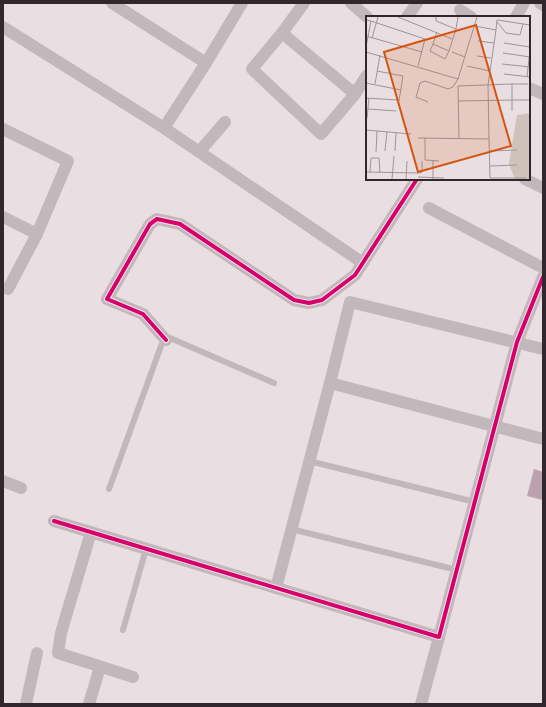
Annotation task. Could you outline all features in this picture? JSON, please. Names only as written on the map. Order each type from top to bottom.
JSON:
[{"type":"street","points":[[112,3],[206,63]]},
{"type":"street","points":[[164,128],[206,63],[242,3]]},
{"type":"street","points":[[304,3],[282,33],[252,69],[321,134],[355,94],[366,77]]},
{"type":"street","points":[[351,3],[366,16]]},
{"type":"street","points":[[408,16],[417,3]]},
{"type":"street","points":[[517,16],[524,3]]},
{"type":"street","points":[[460,10],[469,16]]},
{"type":"street","points":[[3,27],[164,128],[363,263]]},
{"type":"street","points":[[282,33],[355,94]]},
{"type":"street","points":[[530,88],[543,94]]},
{"type":"street","points":[[200,152],[225,122]]},
{"type":"street","points":[[3,129],[68,161],[37,234],[8,290]]},
{"type":"street","points":[[166,340],[143,314],[107,299],[150,224],[157,220],[180,224],[294,300],[309,303],[322,300],[355,275],[416,180]]},
{"type":"street","points":[[527,180],[543,188]]},
{"type":"street","points":[[429,208],[543,268]]},
{"type":"street","points":[[3,217],[37,234]]},
{"type":"street","points":[[421,704],[517,342],[543,277]]},
{"type":"street","points":[[276,588],[350,302],[543,349]]},
{"type":"street","points":[[330,383],[543,439]]},
{"type":"street","points":[[3,481],[21,488]]},
{"type":"street","points":[[54,521],[439,637]]},
{"type":"street","points":[[91,532],[61,633],[58,653],[133,677]]},
{"type":"street","points":[[26,704],[37,653]]},
{"type":"street","points":[[89,704],[100,666]]},
{"type":"lane","points":[[109,489],[161,346],[166,340],[170,338],[274,383]]},
{"type":"lane","points":[[309,461],[475,502]]},
{"type":"lane","points":[[291,529],[457,570]]},
{"type":"lane","points":[[122,630],[146,549]]},
{"type":"building","points":[[534,469],[543,472],[543,500],[527,496]]},
{"type":"cycle path","points":[[166,340],[143,314],[107,299],[150,224],[157,219],[180,224],[294,300],[309,303],[322,300],[355,275],[416,180]]},
{"type":"cycle path","points":[[54,521],[439,637],[517,342],[543,277]]}]
